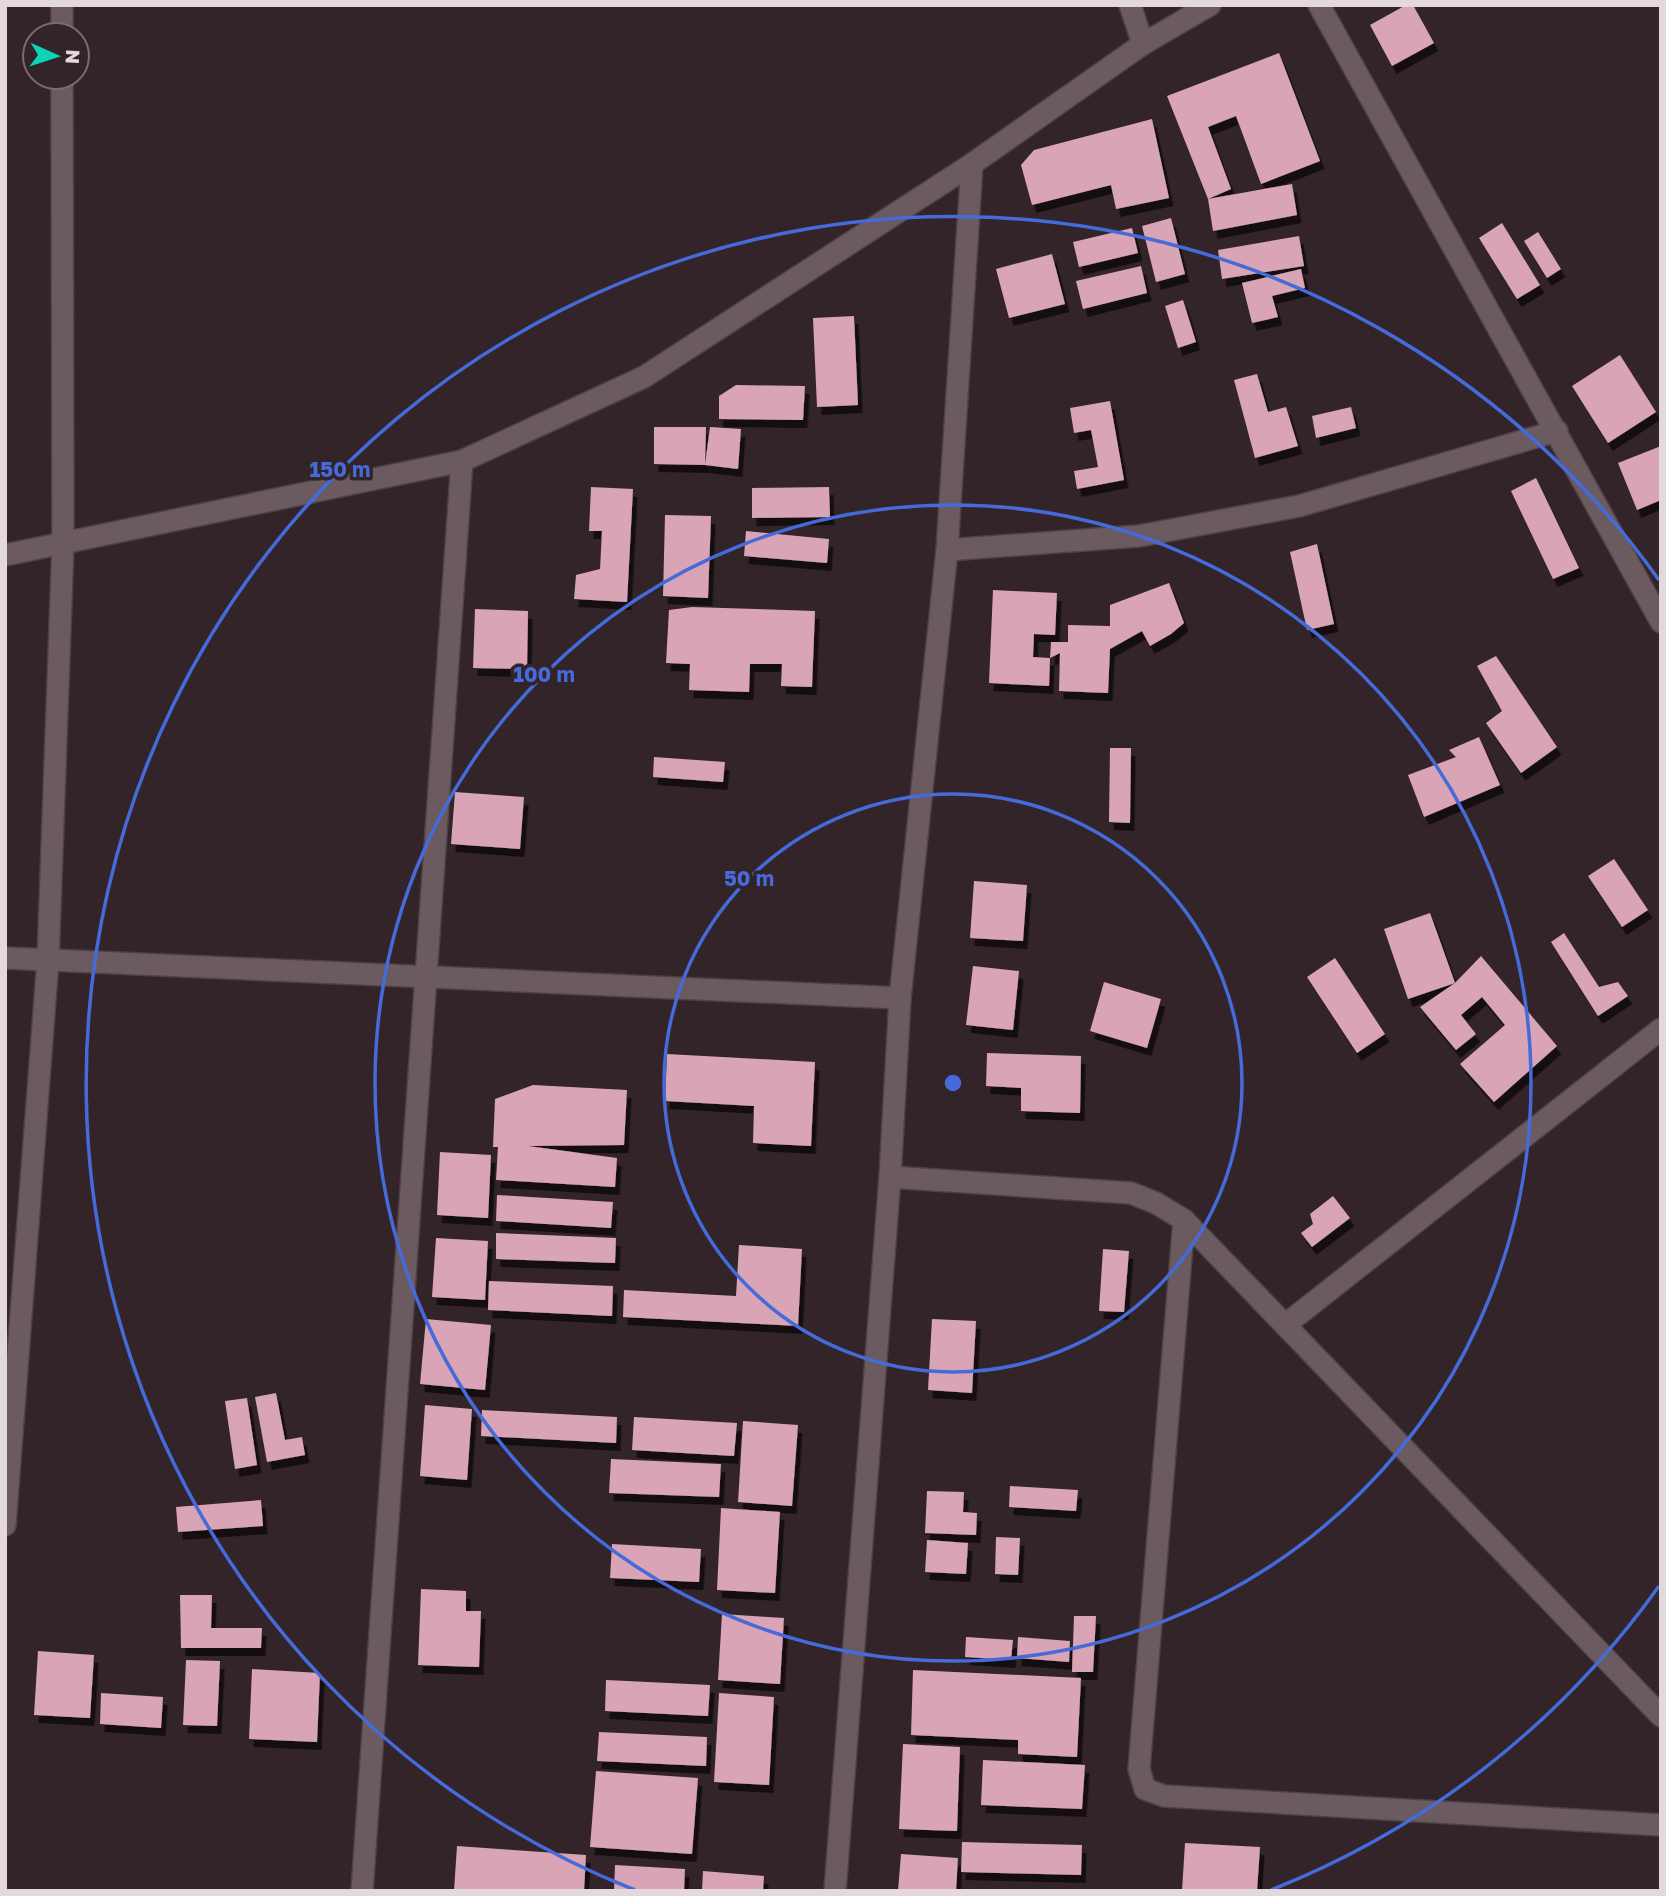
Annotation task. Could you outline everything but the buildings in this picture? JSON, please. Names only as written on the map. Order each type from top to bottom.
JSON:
[{"type":"street","points":[[1130,5],[1143,44]]},
{"type":"street","points":[[5,555],[462,461],[644,377],[972,164],[1143,44],[1210,5]]},
{"type":"street","points":[[1319,5],[1661,622]]},
{"type":"street","points":[[5,1525],[48,960],[63,543],[62,91]]},
{"type":"street","points":[[835,1891],[890,1177],[900,999],[947,550],[972,164]]},
{"type":"street","points":[[947,550],[1139,536],[1286,508],[1557,431]]},
{"type":"street","points":[[362,1891],[462,461]]},
{"type":"street","points":[[5,958],[426,975],[900,999]]},
{"type":"street","points":[[1285,1325],[1661,1029]]},
{"type":"street","points":[[890,1177],[1131,1193],[1156,1203],[1184,1220],[1661,1716]]},
{"type":"street","points":[[1184,1220],[1139,1769],[1146,1789],[1164,1796],[1661,1825]]}]
